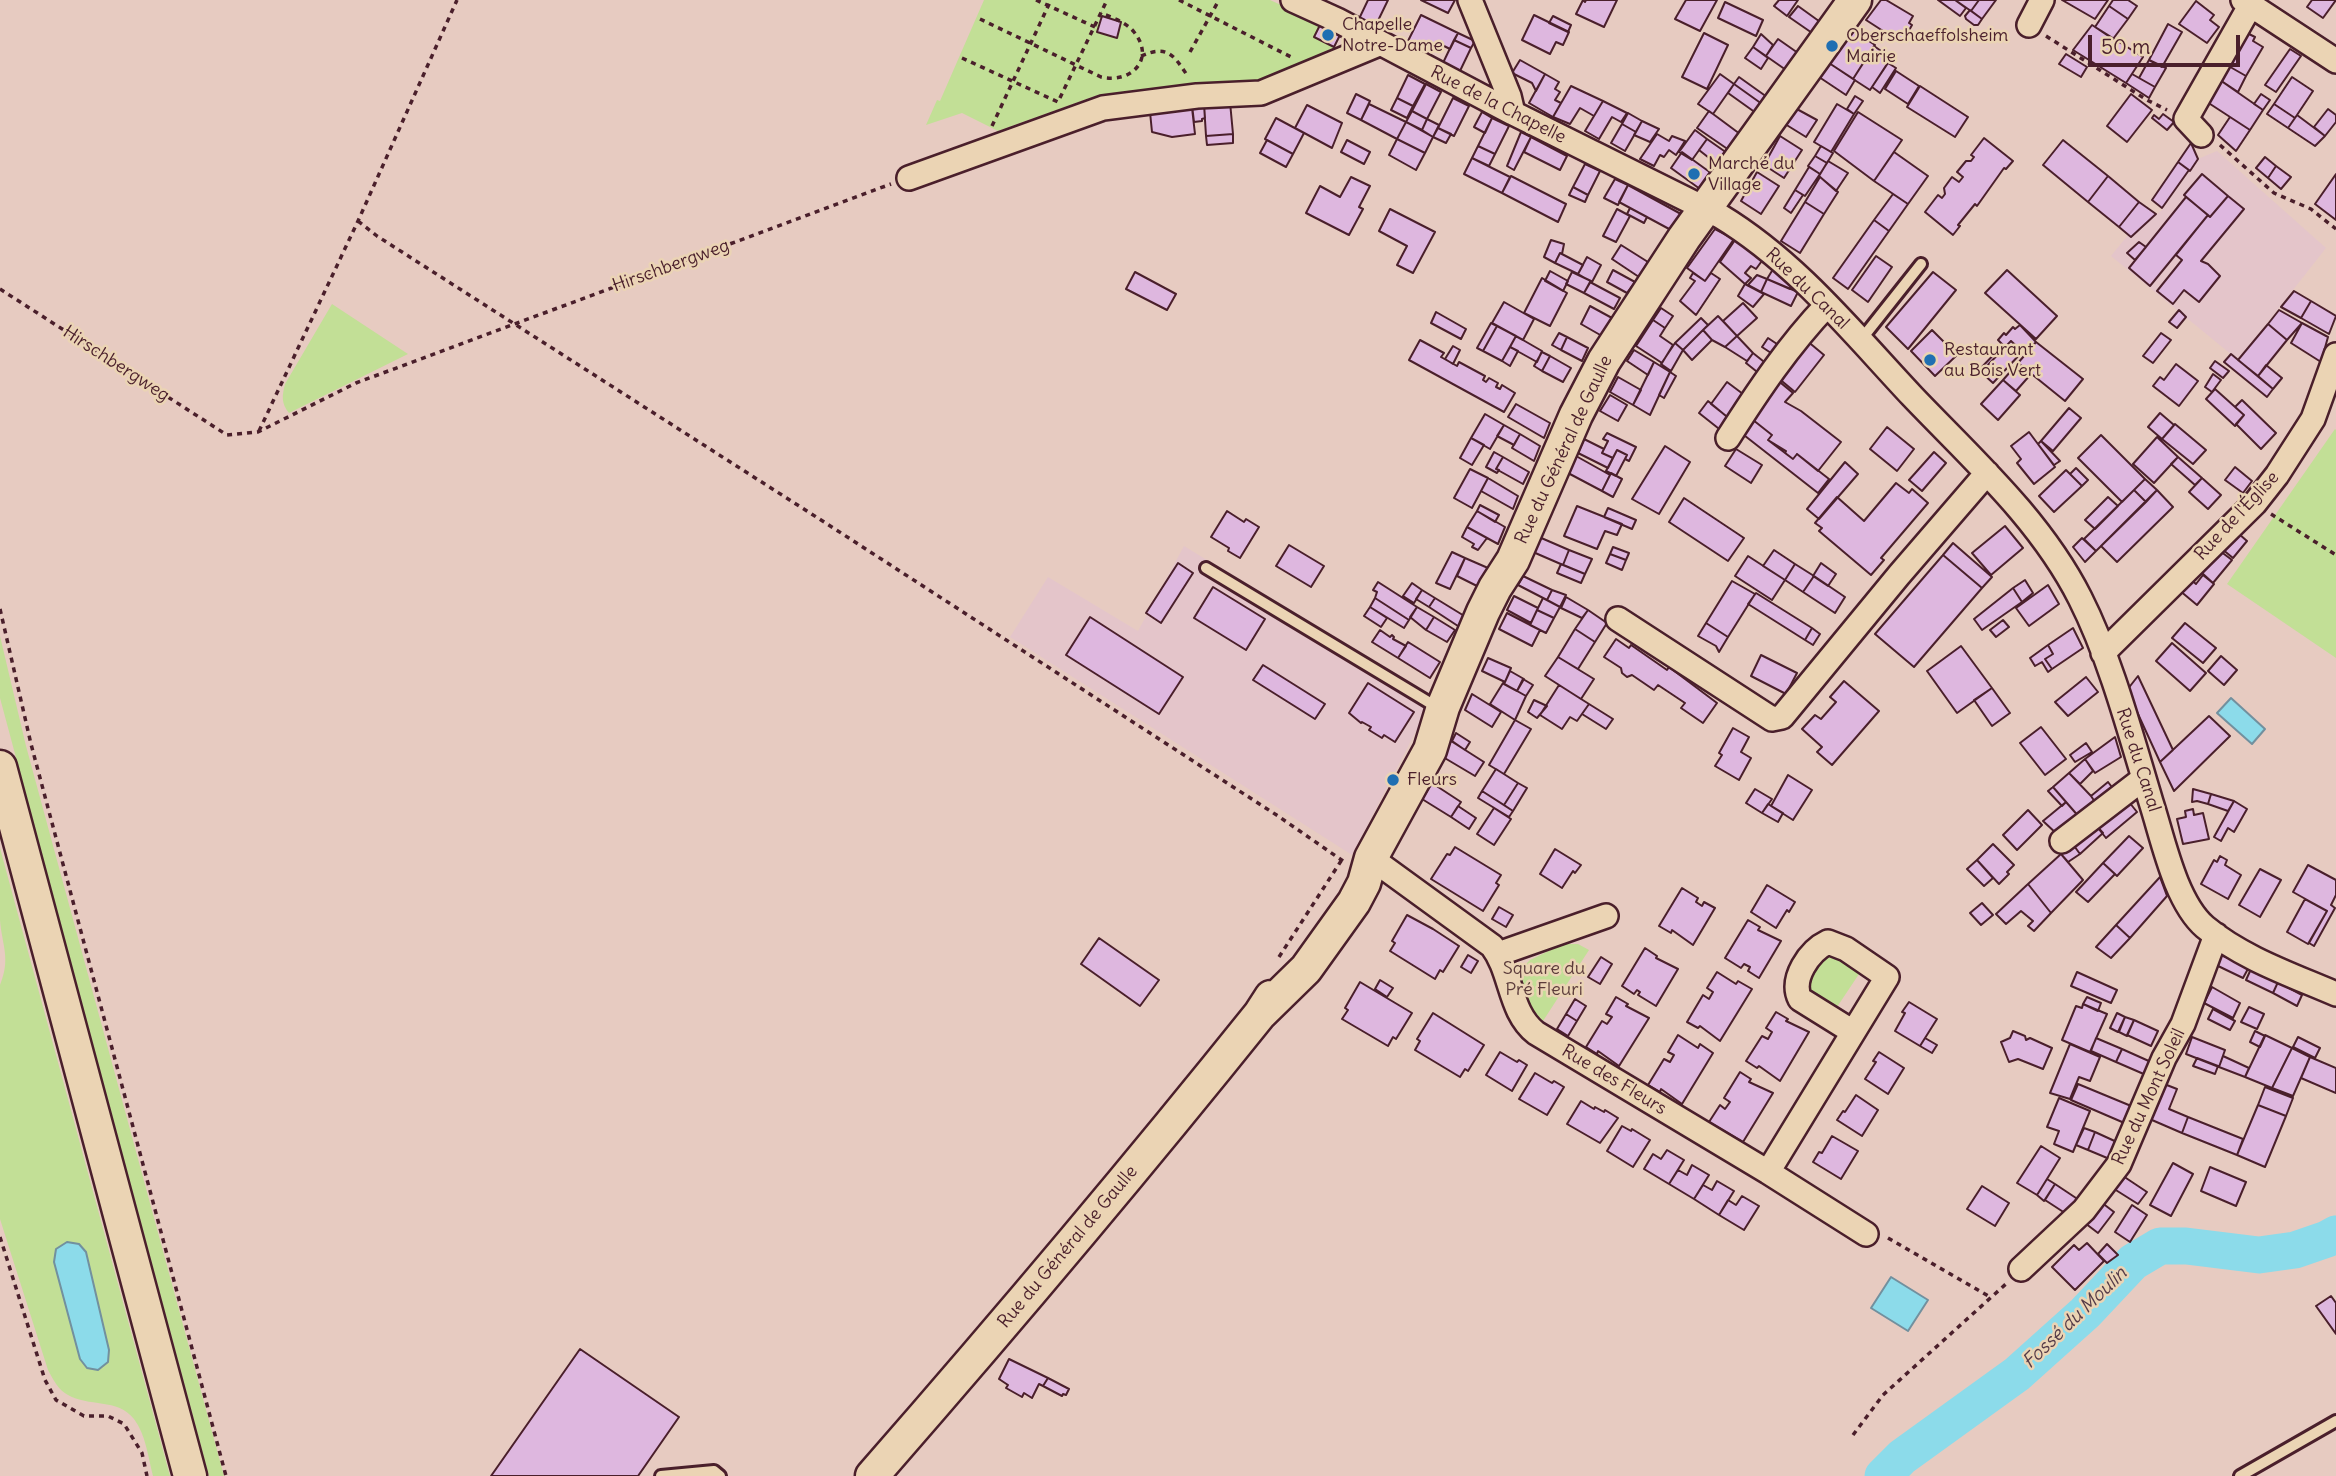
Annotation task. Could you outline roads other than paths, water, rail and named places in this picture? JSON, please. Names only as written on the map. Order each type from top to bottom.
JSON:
[{"type":"street","name":"Rue de la Chapelle","points":[[1293,0],[1337,20],[1379,44],[1704,209]]},
{"type":"street","points":[[1470,0],[1509,96],[1513,113]]},
{"type":"street","name":"Rue du Général de Gaulle","points":[[872,1476],[1049,1270],[1260,1014],[1306,970],[1344,918],[1364,883],[1364,864],[1430,750],[1443,707],[1490,597],[1513,559],[1587,391],[1622,331],[1704,209],[1855,0]]},
{"type":"street","points":[[2029,25],[2042,0]]},
{"type":"street","points":[[2194,127],[2246,3],[2336,61]]},
{"type":"street","points":[[909,178],[1103,108],[1196,96],[1261,93],[1379,44]]},
{"type":"street","name":"Rue du Canal","points":[[1704,209],[1726,220],[1769,250],[1800,277],[2020,509],[2067,575],[2103,653],[2183,895],[2199,920],[2216,935],[2247,954],[2336,994]]},
{"type":"street","points":[[1728,438],[1792,343],[1827,305]]},
{"type":"street","name":"Rue de l'Église","points":[[2103,653],[2255,503],[2289,460],[2319,405],[2336,355]]},
{"type":"street","points":[[1618,619],[1772,719],[1782,718],[1987,473]]},
{"type":"street","points":[[0,767],[190,1476]]},
{"type":"street","points":[[2063,841],[2144,778]]},
{"type":"street","name":"Rue des Fleurs","points":[[1364,864],[1486,940],[1498,954],[1519,1011],[1530,1028],[1866,1234]]},
{"type":"street","points":[[1498,954],[1606,916]]},
{"type":"street","name":"Rue du Mont Soleil","points":[[2021,1269],[2084,1210],[2119,1164],[2164,1058],[2183,1024],[2216,935]]},
{"type":"street","points":[[1768,1172],[1887,977],[1834,943],[1828,942],[1813,952],[1796,983],[1797,993],[1800,999],[1853,1032]]},
{"type":"lane","points":[[1860,341],[1921,264]]},
{"type":"lane","points":[[1206,568],[1430,703],[1443,707]]},
{"type":"lane","points":[[2239,1476],[2336,1420]]},
{"type":"lane","points":[[661,1476],[714,1471],[720,1476]]},
{"type":"water","points":[[2231,698],[2265,729],[2252,744],[2217,713]]},
{"type":"water","points":[[67,1242],[79,1244],[86,1252],[109,1350],[108,1362],[98,1370],[87,1368],[80,1359],[54,1262],[56,1249]]},
{"type":"water","points":[[1891,1277],[1928,1300],[1908,1331],[1871,1308]]},
{"type":"waterway","name":"Fossé du Moulin","points":[[1883,1476],[1902,1457],[2017,1374],[2085,1313],[2133,1262],[2160,1246],[2186,1246],[2259,1255],[2295,1250],[2336,1234]]},
{"type":"place","name":"Chapelle Notre-Dame","points":[[1328,35]]},
{"type":"place","name":"Oberschaeffolsheim Mairie","points":[[1832,46]]},
{"type":"place","name":"Marché du Village","points":[[1694,174]]},
{"type":"place","name":"Restaurant au Bois Vert","points":[[1930,360]]},
{"type":"place","name":"Fleurs","points":[[1393,780]]},
{"type":"park label","name":"Square du Pré Fleuri","points":[[1544,979]]}]
